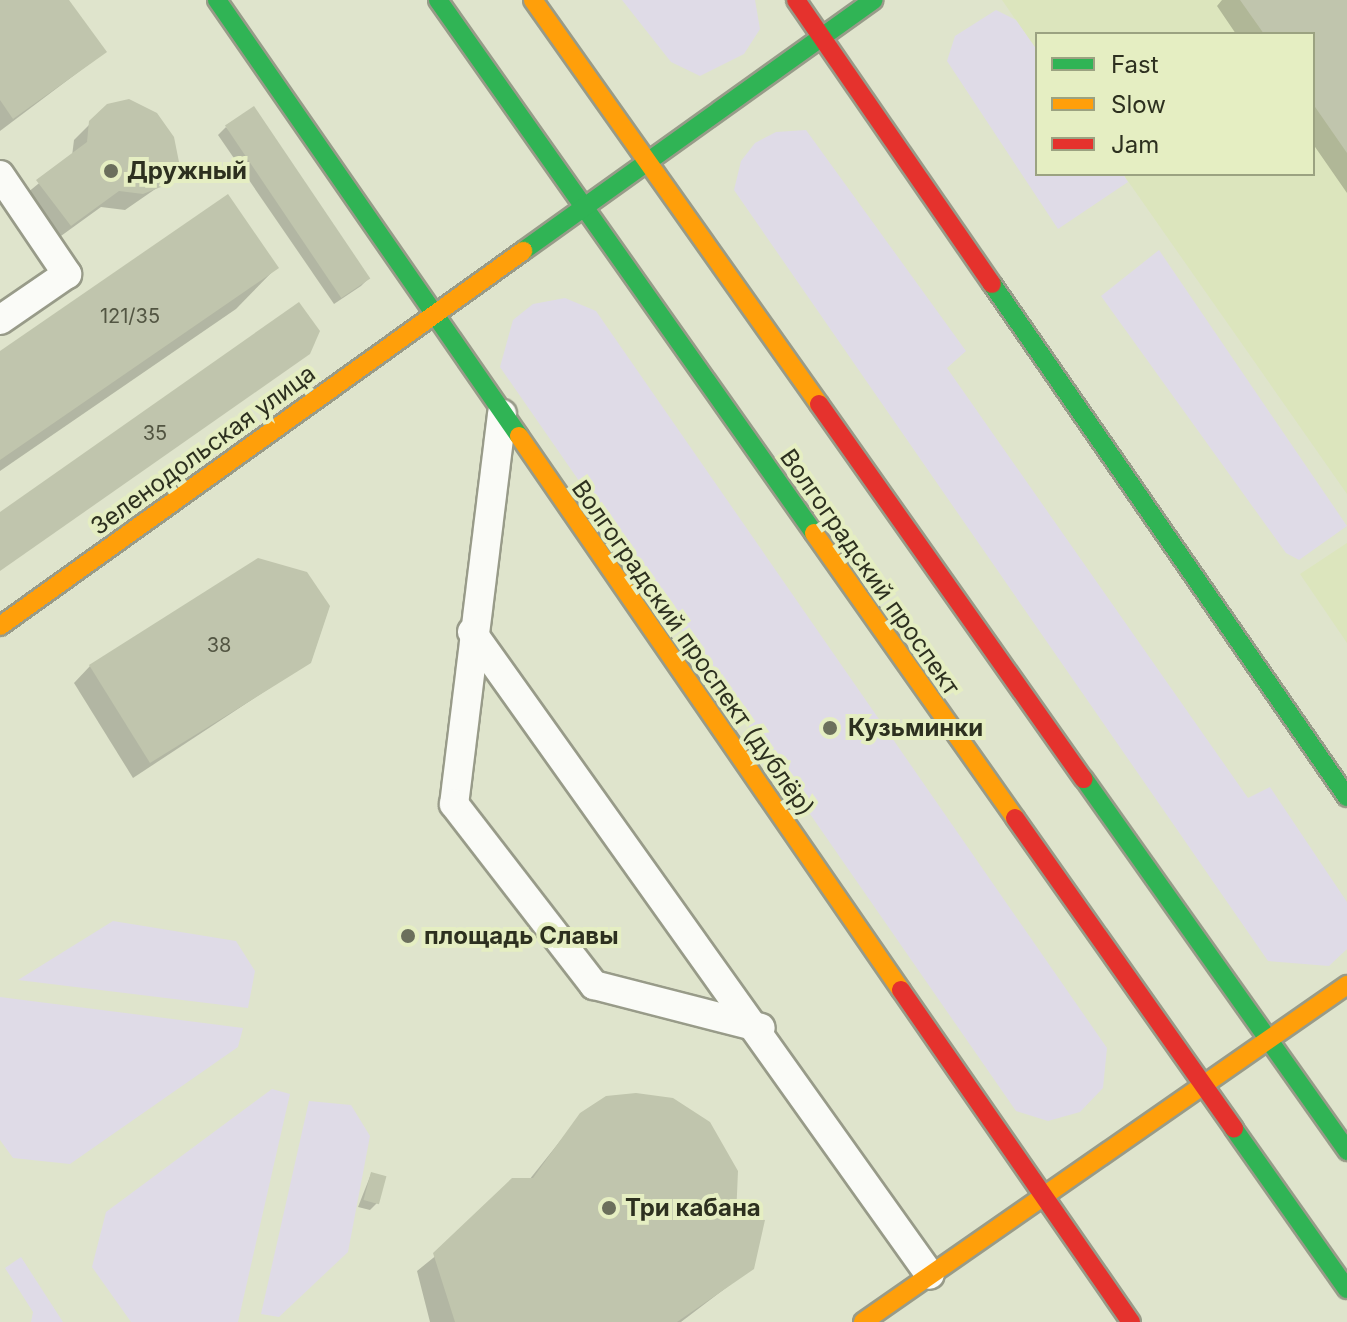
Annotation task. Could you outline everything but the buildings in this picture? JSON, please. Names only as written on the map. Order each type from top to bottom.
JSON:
[{"type":"street","name":"Волгоградский проспект (дублёр)","points":[[217,0],[1131,1322]]},
{"type":"street","name":"Волгоградский проспект","points":[[438,0],[1347,1289]]},
{"type":"street","points":[[533,0],[1347,1151]]},
{"type":"street","points":[[796,0],[1347,797]]},
{"type":"street","points":[[821,37],[873,0]]},
{"type":"street","name":"Зеленодольская улица","points":[[0,626],[581,205],[821,37]]},
{"type":"street","points":[[863,1322],[1347,985]]},
{"type":"lane","points":[[0,175],[67,274],[0,320]]},
{"type":"lane","points":[[502,414],[472,632],[454,804],[594,985],[761,1028]]},
{"type":"lane","points":[[472,632],[761,1028],[930,1275]]},
{"type":"shaded area","points":[[622,0],[755,0],[760,29],[744,54],[700,76],[671,62]]},
{"type":"shaded area","points":[[1002,0],[1347,0],[1347,494],[1124,176],[1315,176],[1315,32],[1035,32],[1035,48]]},
{"type":"shaded area","points":[[996,10],[1016,20],[1035,47],[1035,176],[1124,176],[1128,182],[1058,229],[947,61],[955,36]]},
{"type":"shaded area","points":[[806,130],[966,351],[947,368],[1248,798],[1270,787],[1347,902],[1347,949],[1329,966],[1268,961],[734,190],[741,161],[755,143],[776,132]]},
{"type":"shaded area","points":[[1159,250],[1347,526],[1299,560],[1286,553],[1101,296]]},
{"type":"shaded area","points":[[565,298],[596,311],[1107,1048],[1103,1088],[1080,1112],[1048,1121],[1016,1111],[500,367],[513,320],[533,304]]},
{"type":"shaded area","points":[[1347,543],[1347,643],[1300,574]]},
{"type":"shaded area","points":[[113,921],[236,941],[255,971],[248,1008],[18,980]]},
{"type":"shaded area","points":[[0,997],[243,1028],[238,1047],[70,1164],[13,1158],[0,1140]]},
{"type":"shaded area","points":[[272,1089],[290,1094],[238,1322],[131,1322],[92,1267],[106,1212]]},
{"type":"shaded area","points":[[309,1101],[351,1105],[370,1136],[348,1252],[279,1317],[261,1314]]},
{"type":"shaded area","points":[[21,1257],[63,1322],[31,1322],[33,1312],[5,1268]]},
{"type":"traffic: fast","points":[[217,0],[519,436]]},
{"type":"traffic: fast","points":[[438,0],[814,533]]},
{"type":"traffic: fast","points":[[523,251],[873,0]]},
{"type":"traffic: fast","points":[[992,284],[1347,797]]},
{"type":"traffic: fast","points":[[1084,779],[1347,1151]]},
{"type":"traffic: fast","points":[[1234,1129],[1347,1289]]},
{"type":"traffic: slow","points":[[533,0],[819,404]]},
{"type":"traffic: slow","points":[[0,626],[523,251]]},
{"type":"traffic: slow","points":[[519,436],[901,990]]},
{"type":"traffic: slow","points":[[814,533],[1015,818]]},
{"type":"traffic: slow","points":[[863,1322],[1347,985]]},
{"type":"traffic: jam","points":[[796,0],[992,284]]},
{"type":"traffic: jam","points":[[819,404],[1084,779]]},
{"type":"traffic: jam","points":[[1015,818],[1234,1129]]},
{"type":"traffic: jam","points":[[901,990],[1131,1322]]},
{"type":"place","name":"Дружный","points":[[111,171]]},
{"type":"place","name":"Кузьминки","points":[[830,728]]},
{"type":"place","name":"площадь Славы","points":[[408,936]]},
{"type":"place","name":"Три кабана","points":[[609,1208]]}]
